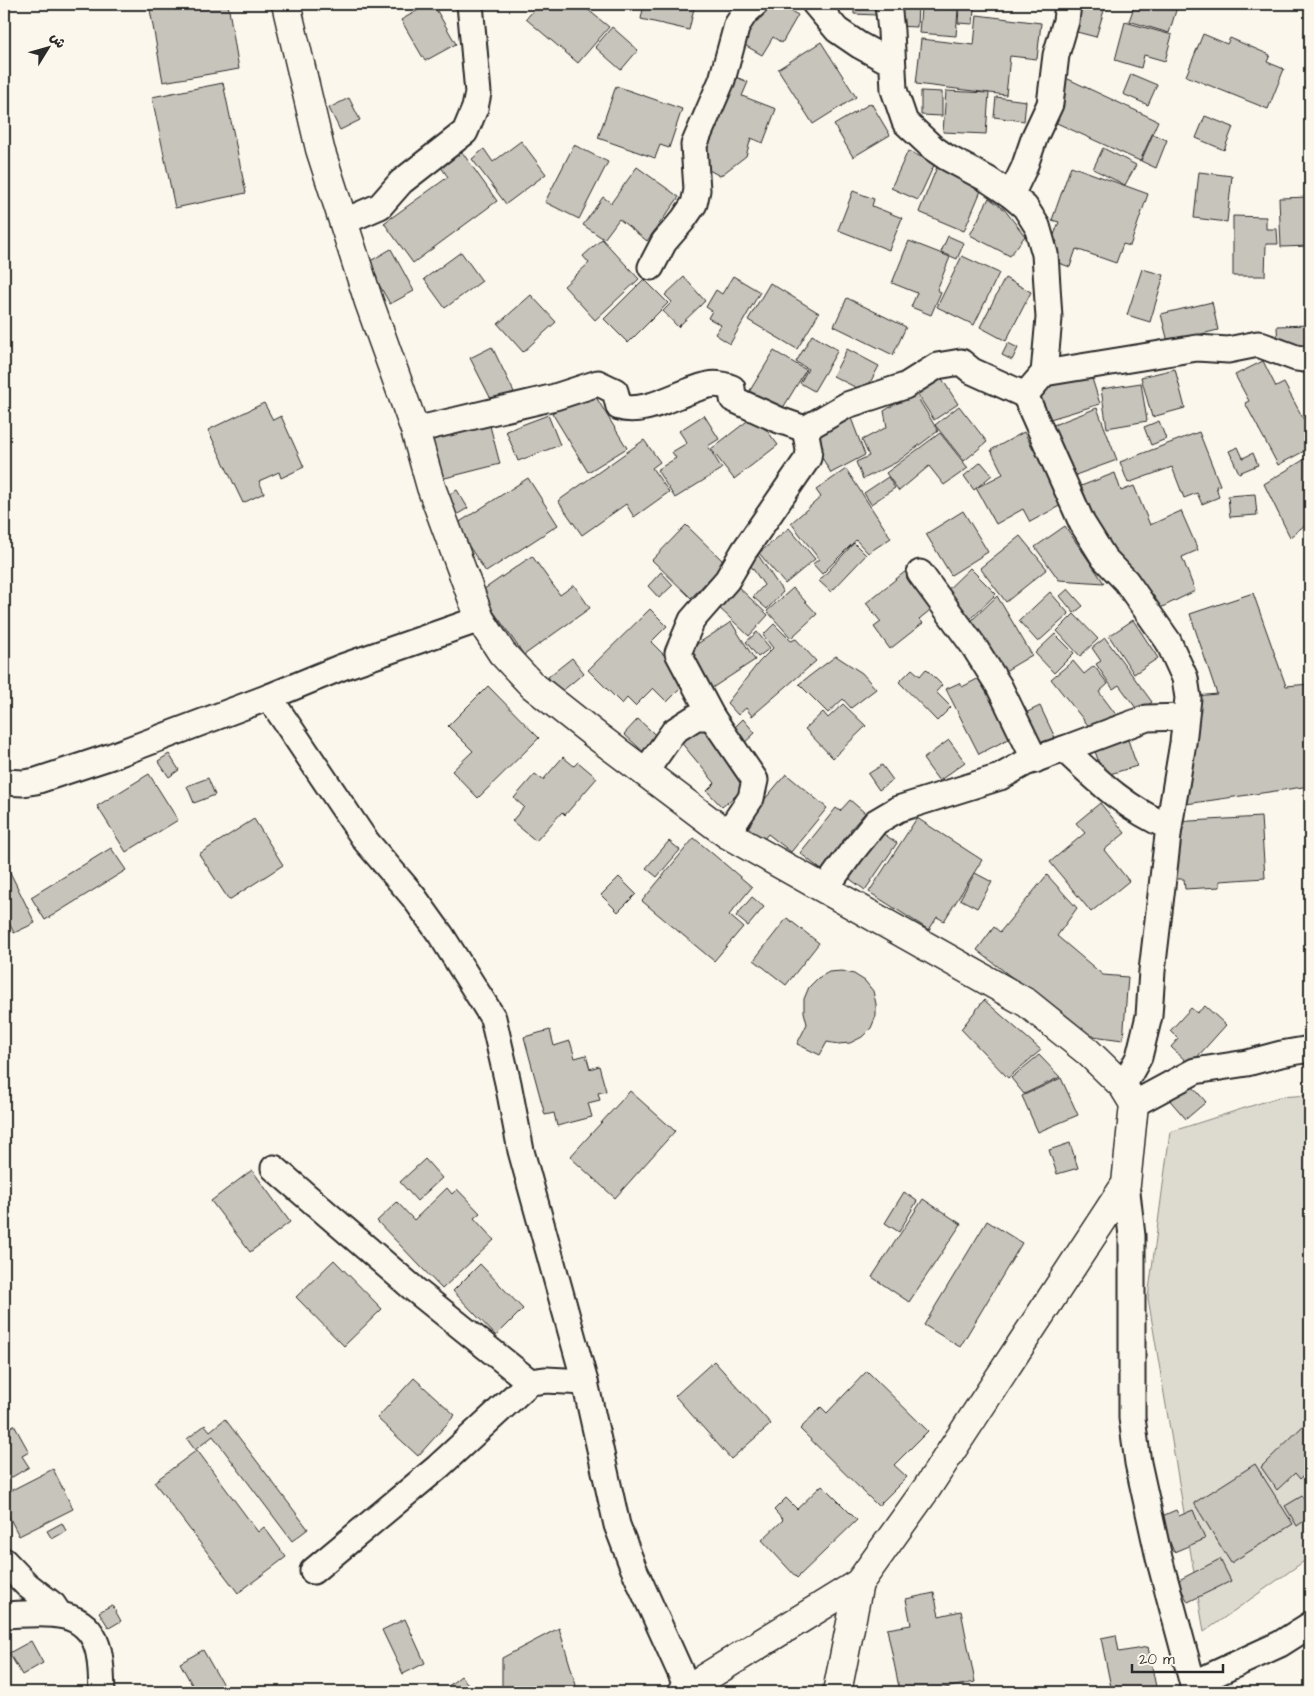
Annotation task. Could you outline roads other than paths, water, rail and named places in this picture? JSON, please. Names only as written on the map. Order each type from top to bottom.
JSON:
[{"type":"street","points":[[286,4],[320,149],[372,311],[415,430],[431,487],[480,619],[502,653],[532,685],[727,834],[1027,1003],[1088,1052],[1129,1095]]},
{"type":"street","points":[[343,222],[380,206],[401,182],[464,132],[475,108],[478,93],[470,4]]},
{"type":"street","points":[[651,267],[664,242],[694,204],[697,190],[694,145],[722,80],[737,24],[755,4]]},
{"type":"street","points":[[815,4],[837,30],[859,46],[892,63]]},
{"type":"street","points":[[888,4],[892,31],[894,90],[905,122],[932,148],[988,179],[1025,206],[1036,226],[1045,254],[1049,318],[1044,373],[1025,395]]},
{"type":"street","points":[[1011,195],[1050,104],[1056,55],[1066,21],[1068,4]]},
{"type":"street","points":[[1044,373],[1197,348],[1228,350],[1258,344],[1296,358],[1310,360]]},
{"type":"street","points":[[415,430],[555,397],[598,383],[615,391],[619,407],[627,410],[708,385],[719,384],[732,388],[733,399],[779,420],[804,428],[846,405],[905,386],[937,366],[961,362],[972,371],[1025,395],[1082,523],[1104,558],[1126,582],[1168,641],[1184,678],[1188,698],[1169,827],[1152,971],[1149,1016],[1129,1095],[1126,1184],[1132,1236],[1132,1418],[1138,1463],[1159,1558],[1194,1688],[1280,1644],[1310,1625]]},
{"type":"street","points":[[727,834],[751,798],[755,780],[712,718],[678,653],[692,620],[726,580],[766,517],[808,458],[810,450],[804,428]]},
{"type":"street","points":[[920,573],[973,645],[999,686],[1035,760]]},
{"type":"street","points":[[4,782],[23,783],[36,781],[61,773],[270,697],[342,667],[480,619]]},
{"type":"street","points":[[270,697],[365,840],[412,896],[441,935],[492,1018],[508,1083],[521,1151],[585,1382],[617,1525],[685,1690],[859,1583],[927,1488],[1126,1184]]},
{"type":"street","points":[[645,772],[674,731],[696,717],[712,718]]},
{"type":"street","points":[[825,889],[876,822],[898,809],[1000,777],[1025,763],[1147,718],[1185,717]]},
{"type":"street","points":[[1064,749],[1110,792],[1169,827]]},
{"type":"street","points":[[1129,1095],[1195,1071],[1246,1063],[1310,1049]]},
{"type":"street","points":[[274,1168],[414,1289],[530,1382]]},
{"type":"street","points":[[313,1571],[438,1467],[530,1382],[546,1380],[585,1382]]},
{"type":"street","points":[[4,1561],[27,1585],[53,1605],[58,1614]]},
{"type":"street","points":[[836,1692],[859,1583]]},
{"type":"street","points":[[4,1615],[58,1614],[73,1618],[88,1630],[99,1653],[102,1692]]}]
